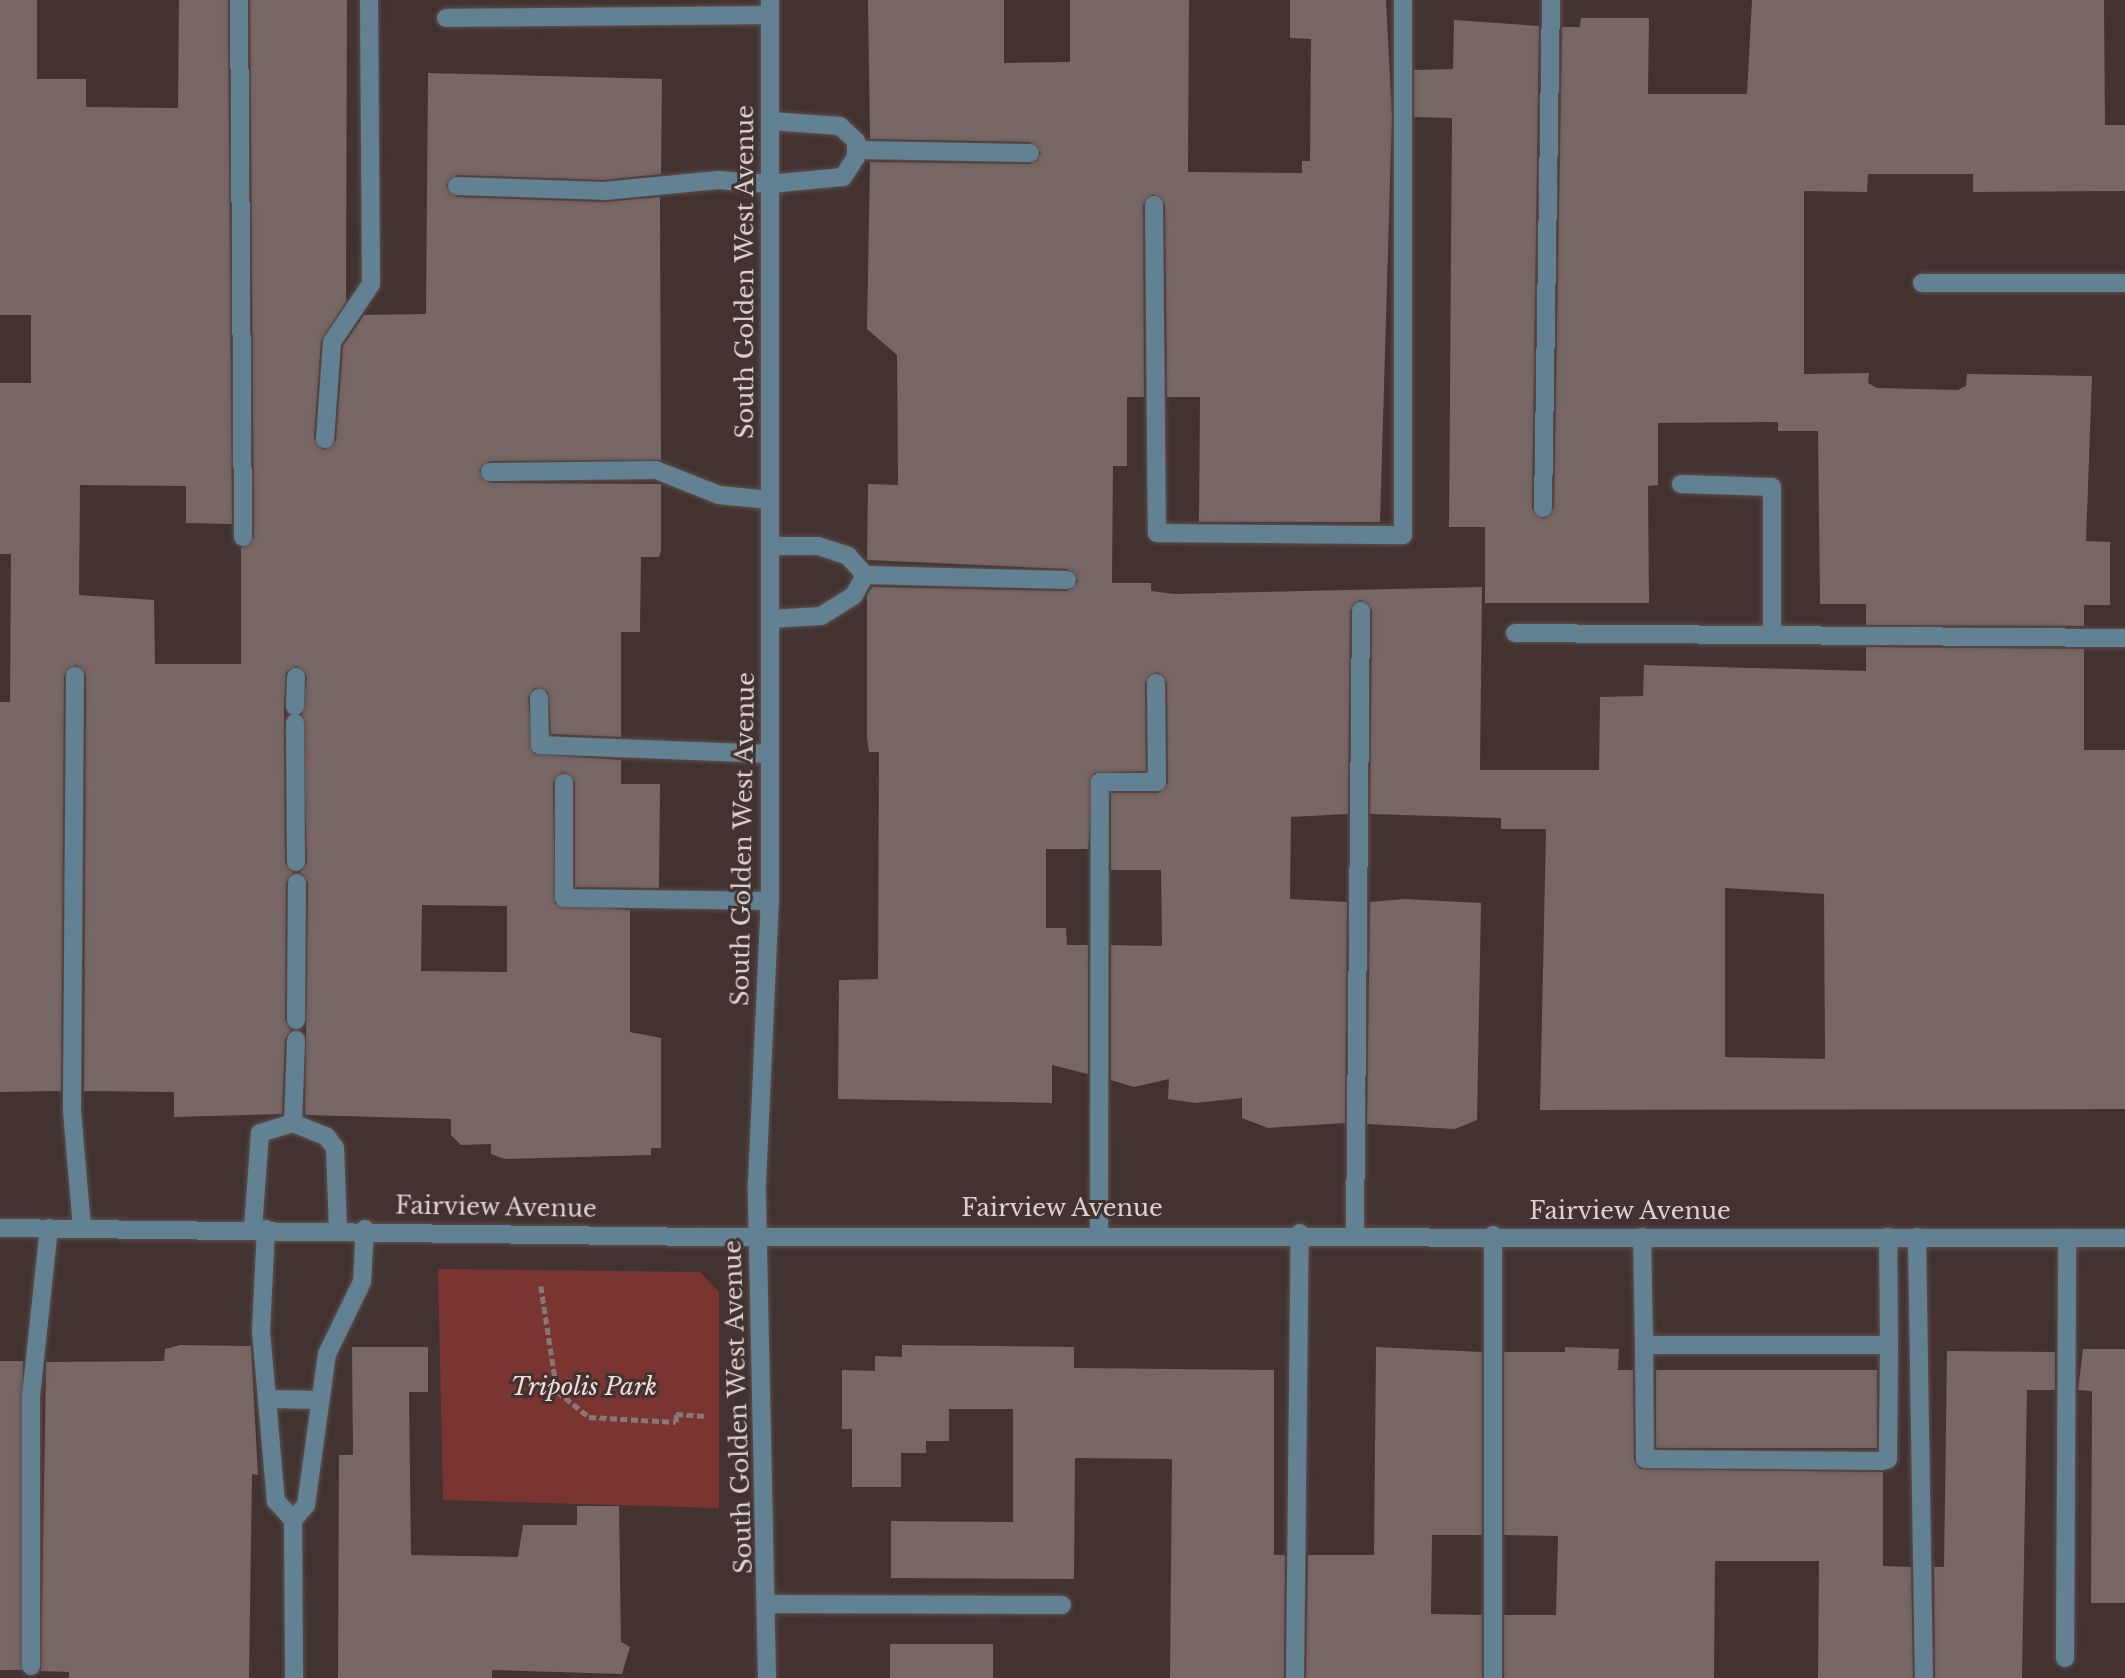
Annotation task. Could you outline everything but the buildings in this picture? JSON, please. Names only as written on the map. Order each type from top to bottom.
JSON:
[{"type":"street","points":[[239,0],[243,537]]},
{"type":"street","points":[[326,439],[331,342],[371,284],[369,0]]},
{"type":"street","points":[[1154,205],[1157,533],[1403,535],[1403,0]]},
{"type":"street","points":[[1543,508],[1550,0]]},
{"type":"street","points":[[446,18],[770,7]]},
{"type":"street","name":"South Golden West Avenue","points":[[767,1678],[768,1605],[758,1236],[770,901],[770,7]]},
{"type":"street","points":[[457,186],[604,191],[718,180],[770,184],[843,177],[856,150],[856,141],[840,126],[770,121]]},
{"type":"street","points":[[856,150],[1030,153]]},
{"type":"street","points":[[1922,283],[2125,283]]},
{"type":"street","points":[[490,471],[656,470],[719,495],[770,500]]},
{"type":"street","points":[[1681,484],[1772,487],[1772,635]]},
{"type":"street","points":[[770,546],[818,546],[848,556],[865,575],[1067,580]]},
{"type":"street","points":[[770,619],[821,616],[854,595],[865,575]]},
{"type":"street","points":[[1355,1233],[1361,611]]},
{"type":"street","points":[[1515,633],[2125,638]]},
{"type":"street","points":[[75,676],[72,1111],[82,1228]]},
{"type":"street","points":[[296,677],[296,862]]},
{"type":"street","points":[[1099,1232],[1100,782],[1157,782],[1156,682]]},
{"type":"street","points":[[539,698],[540,746],[770,754]]},
{"type":"street","points":[[564,783],[564,898],[770,901]]},
{"type":"street","points":[[296,1020],[297,883]]},
{"type":"street","points":[[293,1123],[296,1040]]},
{"type":"street","points":[[293,1520],[276,1501],[261,1331],[260,1133],[293,1123],[326,1136],[335,1149],[338,1229]]},
{"type":"street","name":"Fairview Avenue","points":[[0,1228],[365,1229],[758,1236],[1099,1232],[2125,1238]]},
{"type":"street","points":[[31,1666],[31,1396],[49,1228]]},
{"type":"street","points":[[294,1678],[293,1520],[306,1505],[317,1400],[334,1335],[362,1282],[365,1229]]},
{"type":"street","points":[[1295,1678],[1300,1233]]},
{"type":"street","points":[[1493,1235],[1493,1678]]},
{"type":"street","points":[[1642,1237],[1645,1459],[1882,1461],[1888,1459],[1888,1237]]},
{"type":"street","points":[[1917,1237],[1924,1678]]},
{"type":"street","points":[[2065,1658],[2067,1238]]},
{"type":"street","points":[[1644,1345],[1889,1345]]},
{"type":"street","points":[[269,1399],[317,1400]]},
{"type":"street","points":[[768,1605],[1062,1605]]},
{"type":"path","points":[[541,1286],[557,1391],[589,1417],[626,1422],[705,1416]]},
{"type":"green space","name":"Tripolis Park","points":[[438,1269],[700,1272],[719,1292],[719,1508],[443,1500]]}]
